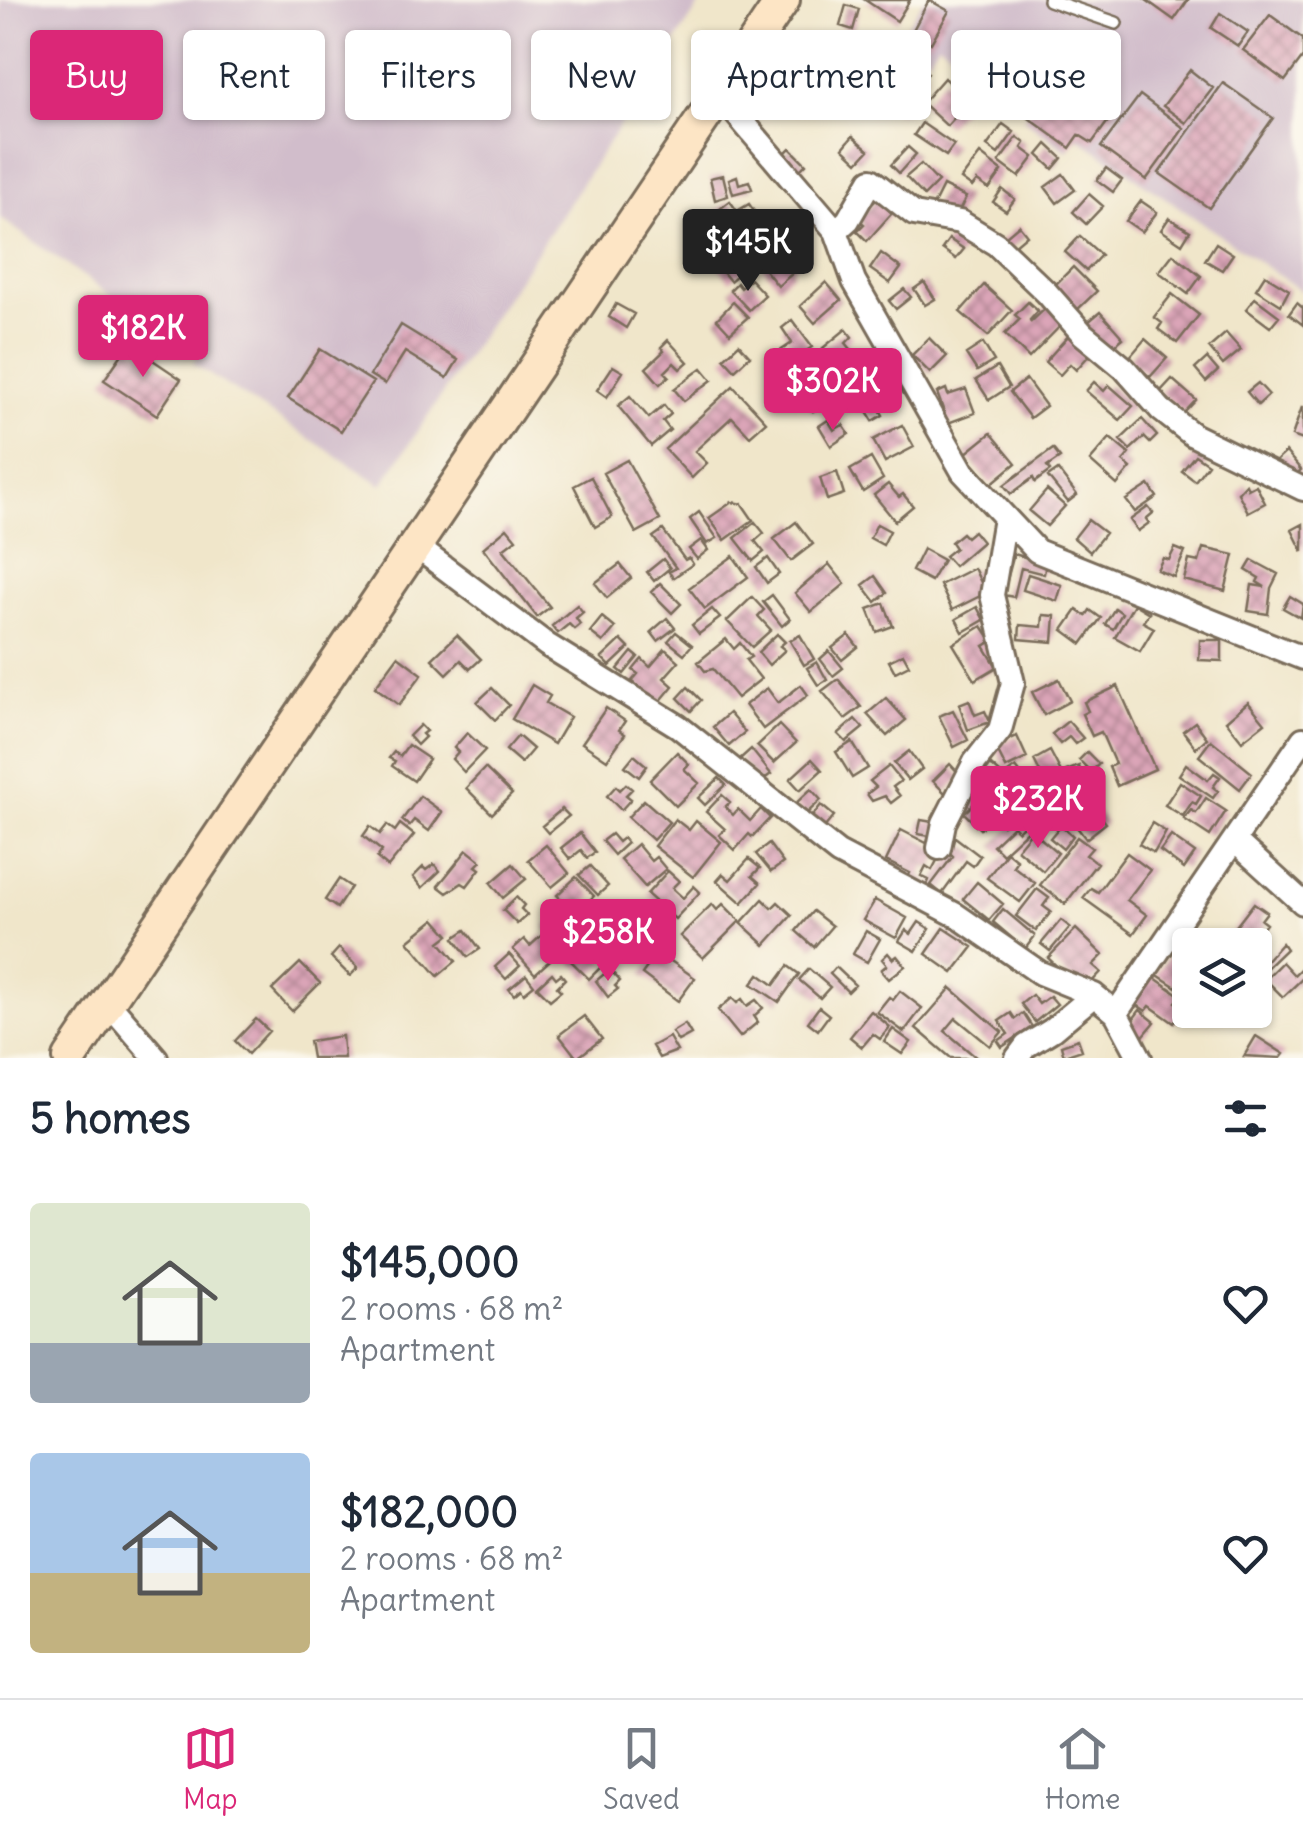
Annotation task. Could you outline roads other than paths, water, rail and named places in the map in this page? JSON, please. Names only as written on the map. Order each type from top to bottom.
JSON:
[{"type":"main road","points":[[763,30],[783,0]]},
{"type":"main road","points":[[70,1058],[703,120]]},
{"type":"street","points":[[742,120],[836,231],[854,282],[963,472],[1038,551],[1303,658]]},
{"type":"street","points":[[836,231],[848,220],[872,180],[914,214],[960,222],[996,244],[1047,292],[1083,334],[1124,368],[1161,410],[1193,435],[1303,489]]},
{"type":"street","points":[[939,848],[944,823],[974,762],[1000,730],[1013,683],[992,595],[1005,518]]},
{"type":"street","points":[[417,547],[547,645],[678,726],[838,854],[956,916],[1040,973],[1094,995],[1116,1013],[1140,1058]]},
{"type":"street","points":[[1116,1013],[1303,740]]},
{"type":"street","points":[[1236,842],[1303,903]]},
{"type":"street","points":[[1016,1058],[1026,1046],[1094,995]]},
{"type":"street","points":[[107,1001],[156,1058]]},
{"type":"lane","points":[[1049,0],[1116,23]]}]
